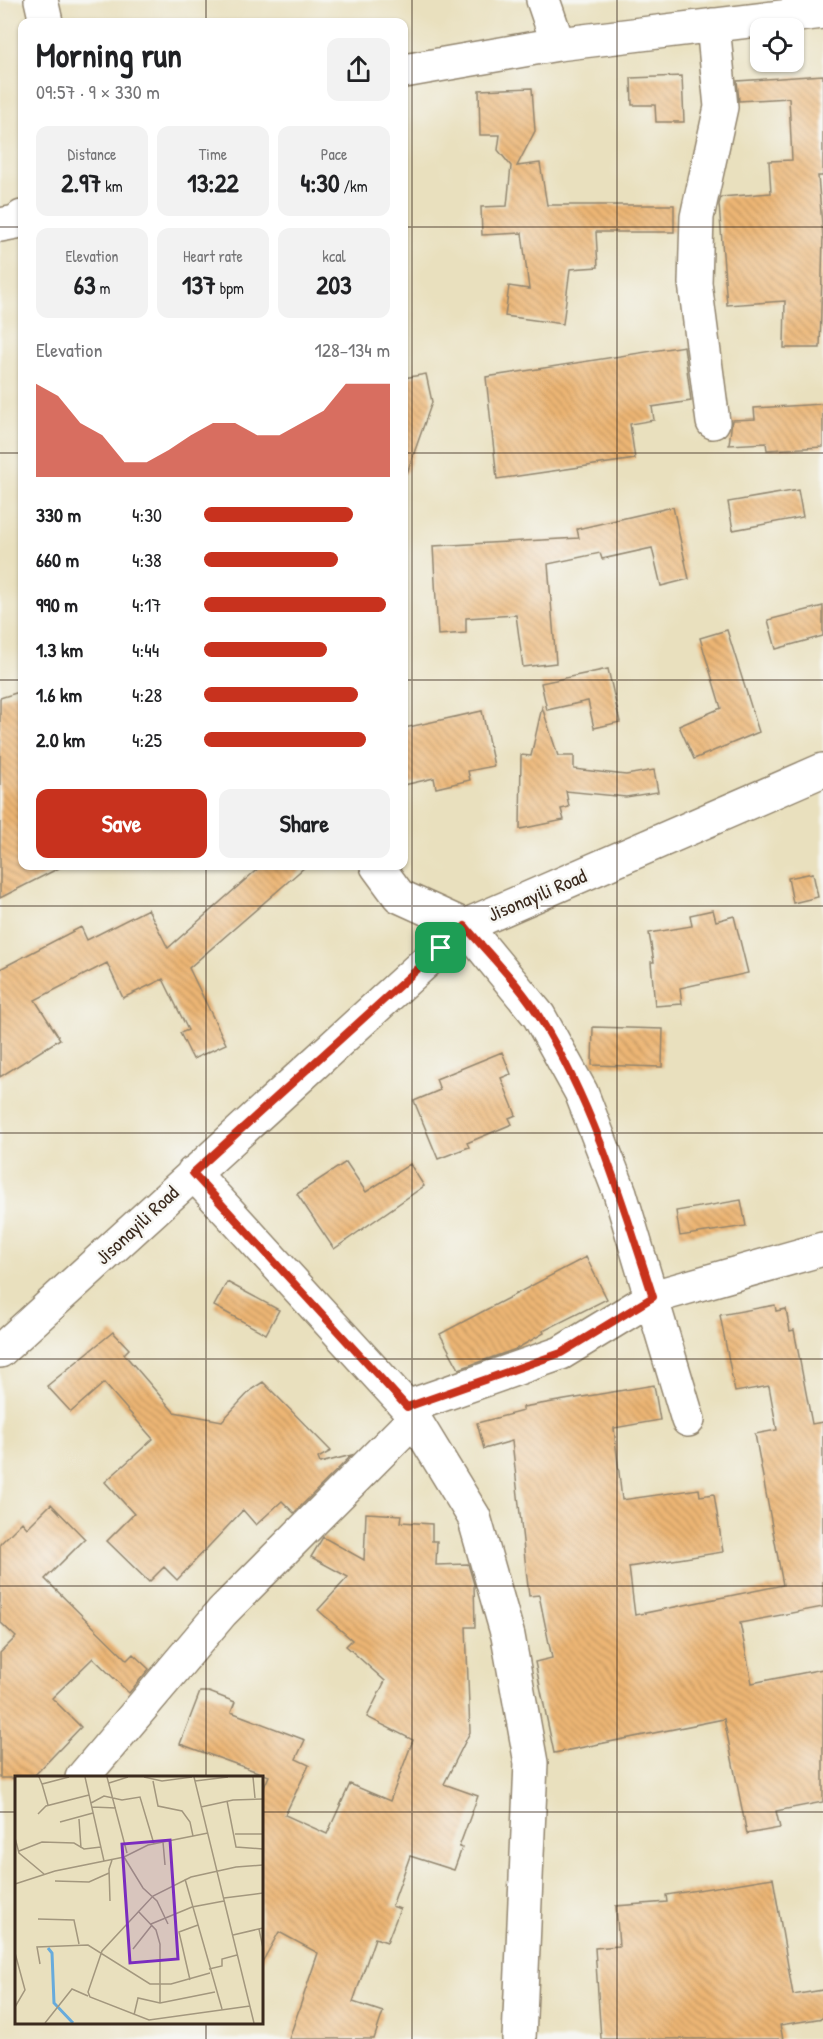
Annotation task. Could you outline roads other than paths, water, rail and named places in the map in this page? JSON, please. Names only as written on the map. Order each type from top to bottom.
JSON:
[{"type":"street","points":[[41,0],[45,18]]},
{"type":"street","points":[[543,0],[558,44]]},
{"type":"street","points":[[408,70],[558,44],[713,25],[767,10],[823,12]]},
{"type":"street","points":[[712,422],[695,283],[697,217],[721,107],[713,25]]},
{"type":"street","name":"Jisonayili Road","points":[[0,1350],[465,926],[823,770]]},
{"type":"street","points":[[380,870],[399,896],[465,926],[539,1016],[581,1092],[620,1193],[688,1420]]},
{"type":"street","points":[[193,1173],[410,1413],[474,1517],[508,1636],[531,1763],[519,2039]]},
{"type":"street","points":[[84,1776],[222,1612],[410,1413],[561,1353],[653,1297],[823,1249]]}]
